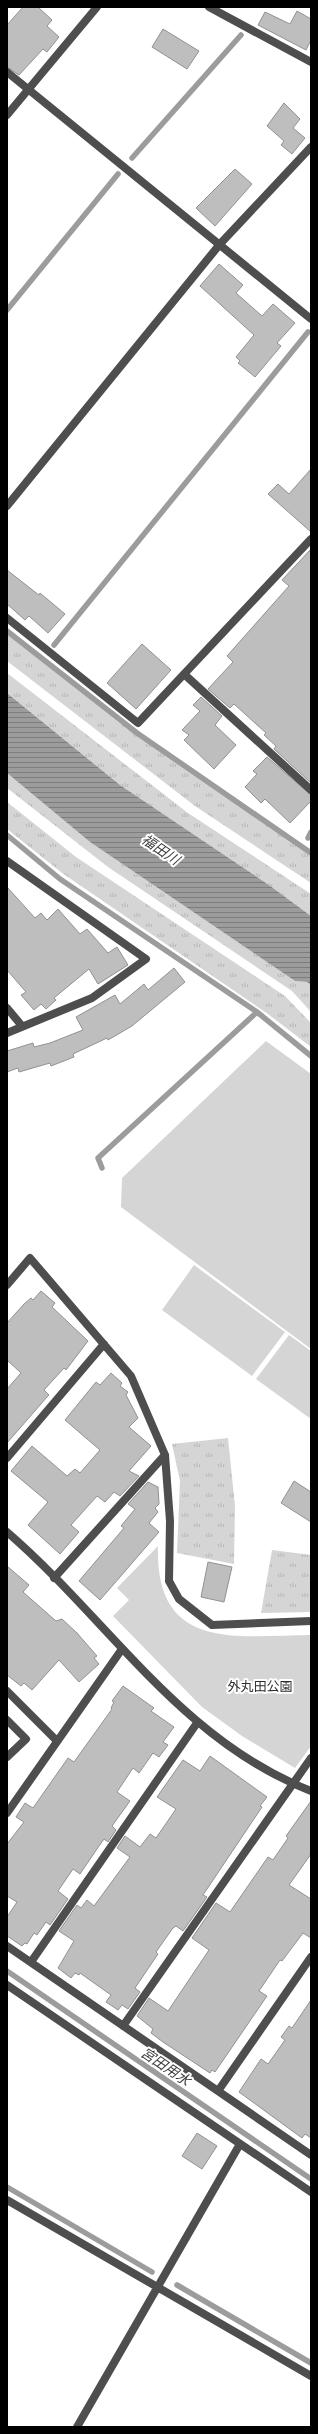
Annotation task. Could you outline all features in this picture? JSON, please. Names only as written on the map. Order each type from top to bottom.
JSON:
[{"type":"street","points":[[7,115],[96,7]]},
{"type":"street","points":[[209,7],[311,62]]},
{"type":"street","points":[[7,72],[311,319]]},
{"type":"street","points":[[7,506],[220,244],[311,147]]},
{"type":"street","points":[[7,618],[138,723],[311,539]]},
{"type":"street","points":[[184,674],[311,790]]},
{"type":"street","points":[[7,861],[146,959],[92,998],[7,1033]]},
{"type":"street","points":[[7,1008],[22,1026]]},
{"type":"street","points":[[7,1284],[30,1258],[131,1376],[165,1455],[170,1521],[169,1581],[179,1598],[212,1625],[311,1621]]},
{"type":"street","points":[[7,1270],[14,1276]]},
{"type":"street","points":[[7,1458],[104,1344]]},
{"type":"street","points":[[54,1578],[165,1455]]},
{"type":"street","points":[[7,1532],[197,1723],[237,1752],[293,1784],[311,1791]]},
{"type":"street","points":[[7,1813],[122,1649]]},
{"type":"street","points":[[7,1691],[57,1741]]},
{"type":"street","points":[[7,1720],[26,1739],[7,1757]]},
{"type":"street","points":[[31,1962],[197,1723]]},
{"type":"street","points":[[123,2026],[311,1758]]},
{"type":"street","points":[[7,1946],[311,2155]]},
{"type":"street","points":[[218,2092],[311,1957]]},
{"type":"street","points":[[7,1985],[311,2192]]},
{"type":"street","points":[[77,2427],[240,2144]]},
{"type":"street","points":[[7,2200],[311,2376]]},
{"type":"green space","points":[[7,634],[118,722],[311,855],[311,883],[195,806],[7,661]]},
{"type":"green space","points":[[7,673],[188,813],[311,894],[311,916],[269,885],[120,785],[7,693]]},
{"type":"green space","points":[[7,773],[90,842],[295,981],[307,982],[311,985],[311,1012],[292,991],[108,867],[7,788]]},
{"type":"green space","points":[[7,802],[76,857],[285,996],[311,1023],[311,1047],[268,1014],[62,873],[7,829]]},
{"type":"green space","points":[[266,1041],[311,1074],[311,1349],[121,1207],[122,1178]]},
{"type":"green space","points":[[194,1265],[285,1332],[252,1376],[162,1310]]},
{"type":"green space","points":[[289,1335],[311,1351],[311,1419],[256,1379]]},
{"type":"green space","points":[[228,1438],[235,1506],[234,1564],[177,1553],[180,1481],[172,1444]]},
{"type":"green space","name":"外丸田公園","points":[[158,1546],[161,1580],[170,1604],[185,1621],[205,1630],[228,1635],[311,1635],[311,1746],[295,1768],[242,1736],[202,1707],[113,1616],[129,1600],[117,1588]]},
{"type":"green space","points":[[272,1550],[311,1555],[311,1612],[261,1613]]},
{"type":"water","name":"福田川","points":[[7,693],[120,785],[269,885],[311,916],[311,985],[307,982],[295,981],[90,842],[7,773]]},
{"type":"building","points":[[23,7],[38,7],[52,20],[47,26],[59,37],[47,52],[43,49],[19,75],[7,67],[7,25]]},
{"type":"building","points":[[297,11],[311,19],[311,40],[306,50],[258,25],[265,12],[290,24]]},
{"type":"building","points":[[163,29],[199,51],[187,69],[152,47]]},
{"type":"building","points":[[284,103],[300,119],[293,128],[305,138],[292,154],[281,145],[284,141],[267,126]]},
{"type":"building","points":[[235,169],[252,184],[215,226],[196,208]]},
{"type":"building","points":[[219,264],[243,285],[236,293],[262,316],[273,304],[295,323],[277,343],[281,346],[255,377],[238,363],[240,361],[236,357],[254,335],[200,286]]},
{"type":"building","points":[[311,469],[311,532],[268,494],[278,484],[289,494]]},
{"type":"building","points":[[311,549],[311,783],[274,749],[276,746],[264,735],[266,733],[234,704],[230,708],[208,689],[233,662],[227,656],[289,586],[282,580]]},
{"type":"building","points":[[7,570],[39,595],[40,593],[65,614],[48,633],[29,616],[25,620],[7,604]]},
{"type":"building","points":[[142,644],[171,670],[136,709],[107,683]]},
{"type":"building","points":[[201,697],[222,716],[215,725],[236,745],[214,769],[184,740],[189,735],[182,730],[200,711],[193,705]]},
{"type":"building","points":[[267,757],[311,795],[311,801],[290,823],[265,799],[261,803],[245,787],[257,774],[253,771]]},
{"type":"building","points":[[7,887],[35,918],[41,913],[47,920],[58,909],[80,934],[87,929],[108,953],[117,947],[128,965],[98,984],[89,969],[54,998],[56,1000],[46,1009],[41,1004],[34,1010],[21,995],[26,992],[7,970]]},
{"type":"building","points":[[174,968],[185,982],[132,1026],[108,1040],[107,1038],[73,1054],[74,1057],[51,1066],[50,1063],[19,1072],[18,1068],[7,1072],[7,1051],[33,1043],[34,1047],[50,1043],[83,1030],[76,1017],[115,995],[120,1004],[144,984],[148,990]]},
{"type":"building","points":[[41,1291],[55,1303],[52,1307],[88,1341],[66,1370],[64,1368],[44,1390],[49,1395],[7,1443],[7,1389],[21,1373],[7,1360],[7,1323],[24,1304],[31,1298],[33,1300]]},
{"type":"building","points":[[111,1373],[122,1383],[120,1386],[128,1392],[126,1395],[138,1418],[129,1427],[151,1446],[129,1471],[139,1476],[120,1496],[114,1492],[105,1502],[97,1496],[71,1525],[79,1532],[60,1554],[28,1525],[48,1502],[11,1471],[32,1446],[67,1476],[75,1469],[80,1473],[100,1450],[65,1420],[96,1382],[100,1385]]},
{"type":"building","points":[[294,1481],[311,1492],[311,1522],[281,1503]]},
{"type":"building","points":[[148,1482],[158,1487],[159,1504],[155,1508],[158,1512],[149,1523],[159,1532],[100,1600],[79,1581],[124,1528],[121,1526],[135,1509],[128,1504]]},
{"type":"building","points":[[208,1562],[232,1567],[224,1602],[201,1597]]},
{"type":"building","points":[[7,1566],[29,1585],[23,1592],[56,1621],[62,1619],[77,1633],[97,1656],[94,1658],[99,1664],[79,1682],[59,1660],[32,1690],[24,1683],[21,1686],[7,1675]]},
{"type":"building","points":[[123,1686],[154,1708],[151,1711],[174,1727],[163,1742],[168,1745],[159,1757],[153,1753],[139,1773],[133,1768],[117,1792],[130,1801],[112,1826],[116,1830],[108,1842],[104,1839],[80,1874],[73,1869],[58,1891],[68,1899],[50,1925],[46,1922],[37,1935],[34,1933],[27,1944],[25,1943],[22,1946],[7,1936],[7,1917],[17,1902],[7,1896],[7,1844],[24,1822],[16,1817],[25,1803],[33,1808],[68,1758],[74,1762],[112,1709],[111,1708],[114,1702],[112,1701]]},
{"type":"building","points":[[210,1756],[267,1797],[260,1806],[262,1807],[203,1895],[207,1897],[183,1931],[176,1926],[173,1928],[156,1952],[158,1954],[135,1988],[140,1992],[128,2009],[122,2005],[118,2010],[106,2002],[111,1995],[80,1973],[79,1975],[75,1973],[71,1978],[58,1968],[74,1941],[59,1931],[77,1905],[81,1908],[87,1900],[94,1906],[130,1857],[117,1848],[125,1836],[140,1847],[150,1834],[156,1838],[176,1809],[157,1797],[183,1760],[200,1771]]},
{"type":"building","points":[[311,1801],[311,1854],[289,1885],[311,1899],[311,1938],[303,1933],[282,1961],[280,1960],[259,1991],[267,1996],[215,2072],[212,2070],[210,2073],[151,2033],[153,2029],[137,2016],[149,1998],[168,2011],[209,1950],[192,1938],[216,1903],[230,1912],[268,1857],[273,1860],[288,1838],[286,1836]]},
{"type":"building","points":[[311,2000],[311,2138],[305,2134],[302,2138],[239,2092],[261,2059],[268,2064],[285,2040],[281,2037],[289,2026],[292,2028]]},
{"type":"building","points":[[197,2133],[217,2146],[202,2169],[182,2156]]},
{"type":"waterway","points":[[132,158],[241,35]]},
{"type":"waterway","points":[[7,310],[118,174]]},
{"type":"waterway","points":[[54,645],[308,332]]},
{"type":"waterway","points":[[7,631],[137,733],[311,853]]},
{"type":"waterway","points":[[308,838],[311,832]]},
{"type":"waterway","points":[[7,835],[60,879],[257,1012],[311,1056]]},
{"type":"waterway","points":[[102,1168],[98,1158],[257,1012]]},
{"type":"waterway","name":"宮田用水","points":[[7,1971],[311,2179]]},
{"type":"waterway","points":[[7,2187],[152,2272]]},
{"type":"waterway","points":[[177,2285],[311,2363]]}]
